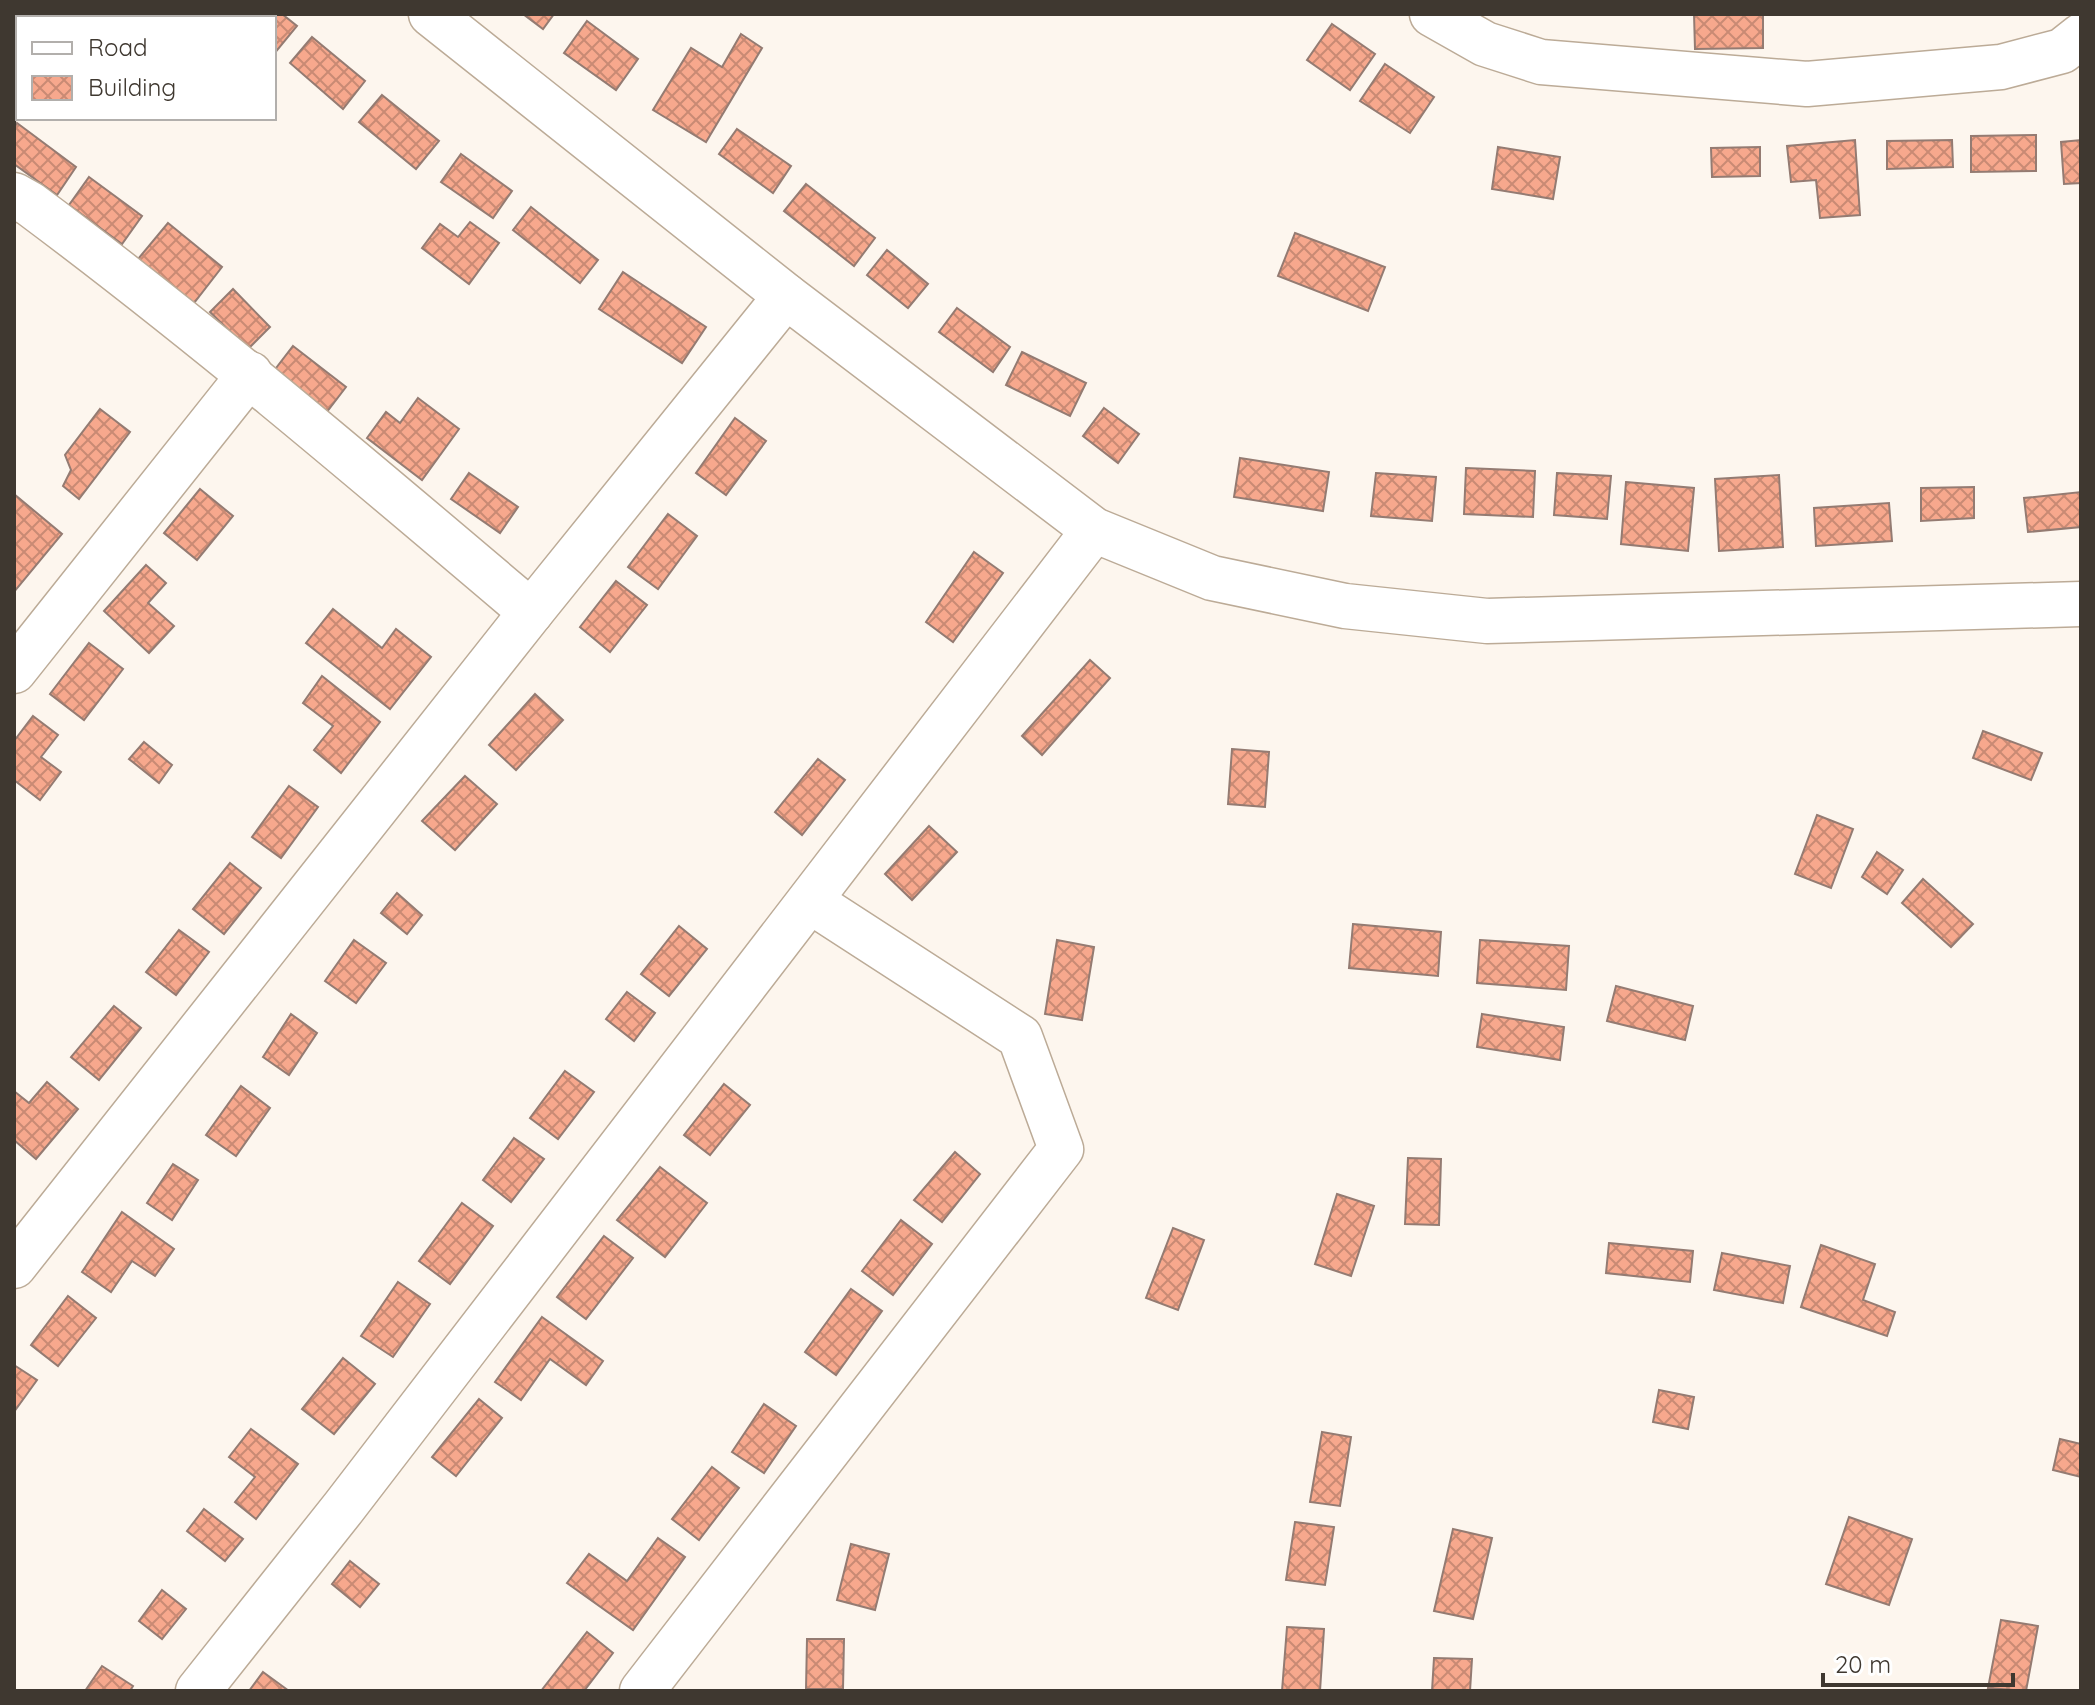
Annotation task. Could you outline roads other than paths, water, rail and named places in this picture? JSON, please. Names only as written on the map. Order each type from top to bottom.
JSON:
[{"type":"street","points":[[431,14],[786,296],[1094,530],[1212,578],[1345,606],[1487,621],[2081,604]]},
{"type":"street","points":[[1432,14],[1485,44],[1541,62],[1807,84],[2001,67],[2062,51],[2081,36]]},
{"type":"street","points":[[14,195],[141,287],[250,374],[531,612]]},
{"type":"street","points":[[14,1266],[531,612],[786,296]]},
{"type":"street","points":[[14,671],[250,374]]},
{"type":"street","points":[[198,1691],[344,1507],[1094,530]]},
{"type":"street","points":[[642,1691],[1061,1149],[1020,1037],[810,901]]}]
